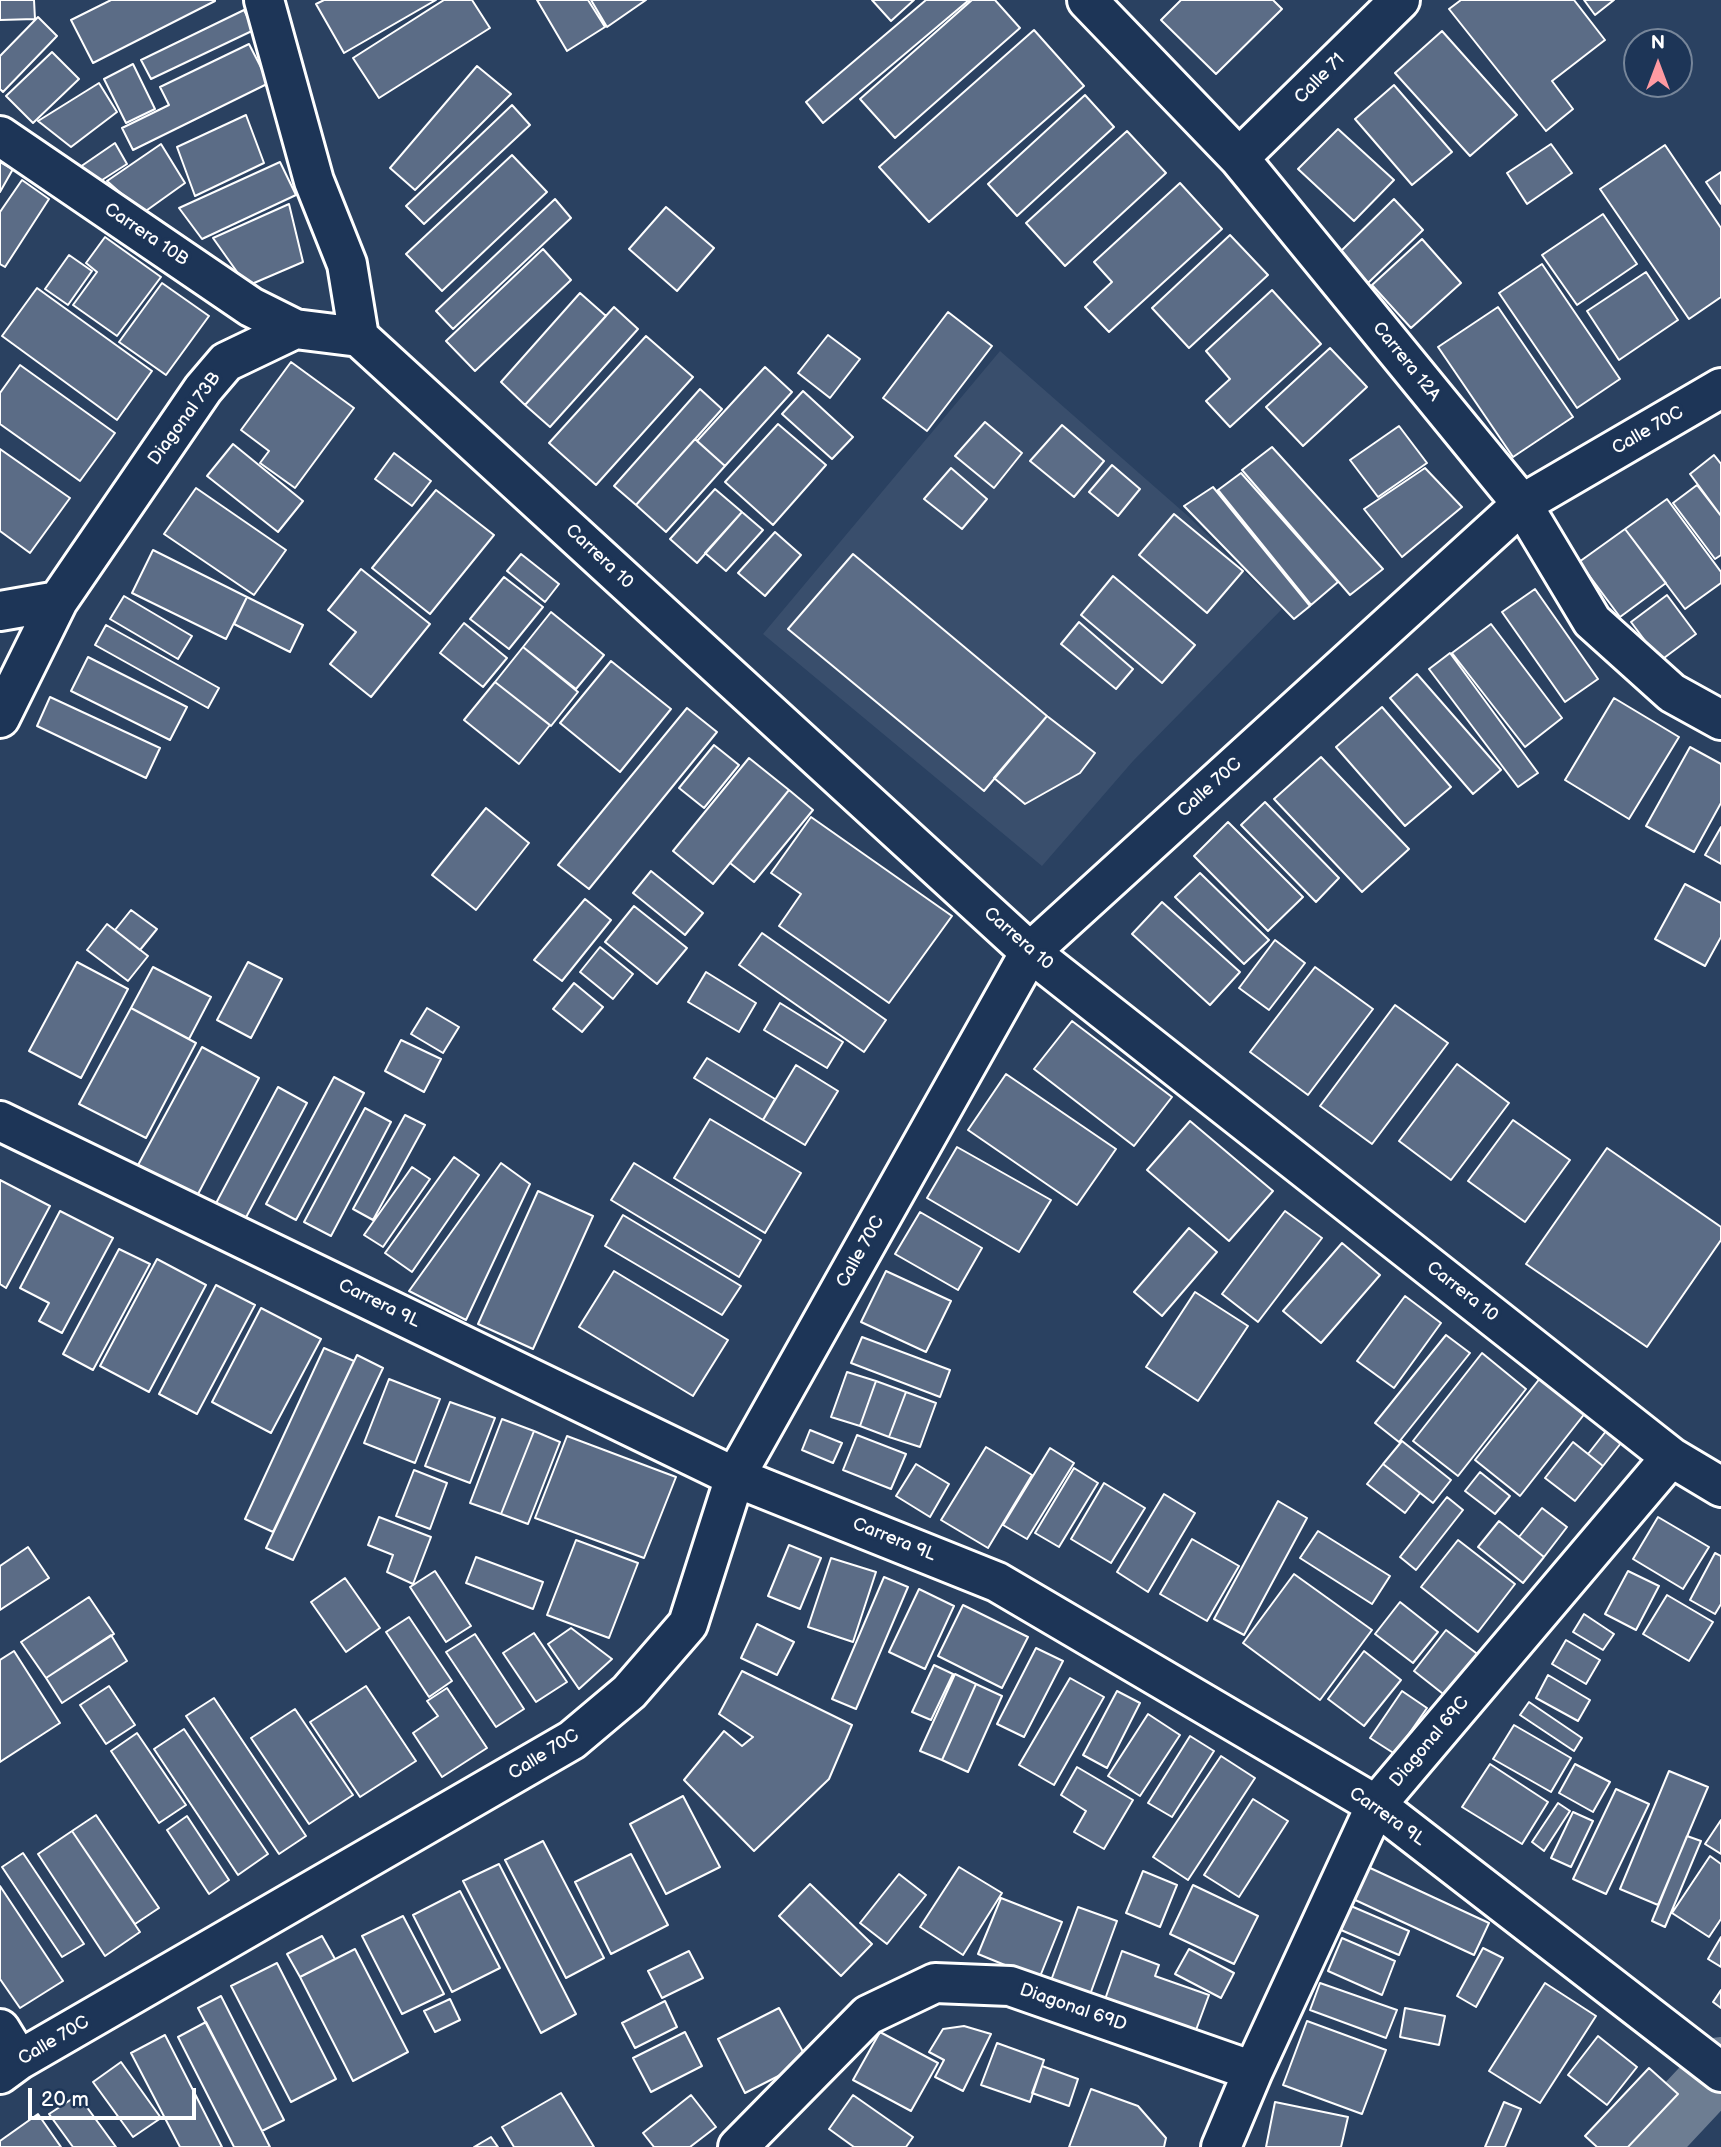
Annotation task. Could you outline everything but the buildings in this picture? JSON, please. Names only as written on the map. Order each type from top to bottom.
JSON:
[{"type":"street","points":[[264,0],[314,181],[347,264],[359,337],[295,329]]},
{"type":"street","name":"Carrera 12A","points":[[1087,0],[1240,158],[1522,505],[1592,621],[1672,693],[1721,720]]},
{"type":"street","name":"Calle 71","points":[[1240,158],[1400,0]]},
{"type":"street","name":"Carrera 10B","points":[[0,136],[251,307],[295,329]]},
{"type":"street","name":"Diagonal 73B","points":[[0,718],[58,601],[204,389],[226,362],[295,329]]},
{"type":"street","name":"Carrera 10","points":[[359,337],[1030,952],[1671,1457],[1721,1487]]},
{"type":"street","name":"Calle 70C","points":[[6,2055],[572,1740],[629,1692],[688,1624],[735,1477],[1030,952],[1522,505],[1721,388]]},
{"type":"street","points":[[0,611],[58,601]]},
{"type":"street","name":"Carrera 9L","points":[[0,1121],[735,1477],[996,1582],[1376,1805],[1708,2062]]},
{"type":"street","name":"Diagonal 69C","points":[[1221,2147],[1253,2071],[1376,1805],[1671,1457]]},
{"type":"street","name":"Diagonal 69D","points":[[738,2147],[868,2015],[935,1983],[1010,1986],[1253,2071]]},
{"type":"shaded area","points":[[1000,351],[1189,517],[1282,609],[1133,761],[1042,866],[763,634]]},
{"type":"waterway","points":[[1646,2147],[1721,2067]]}]
